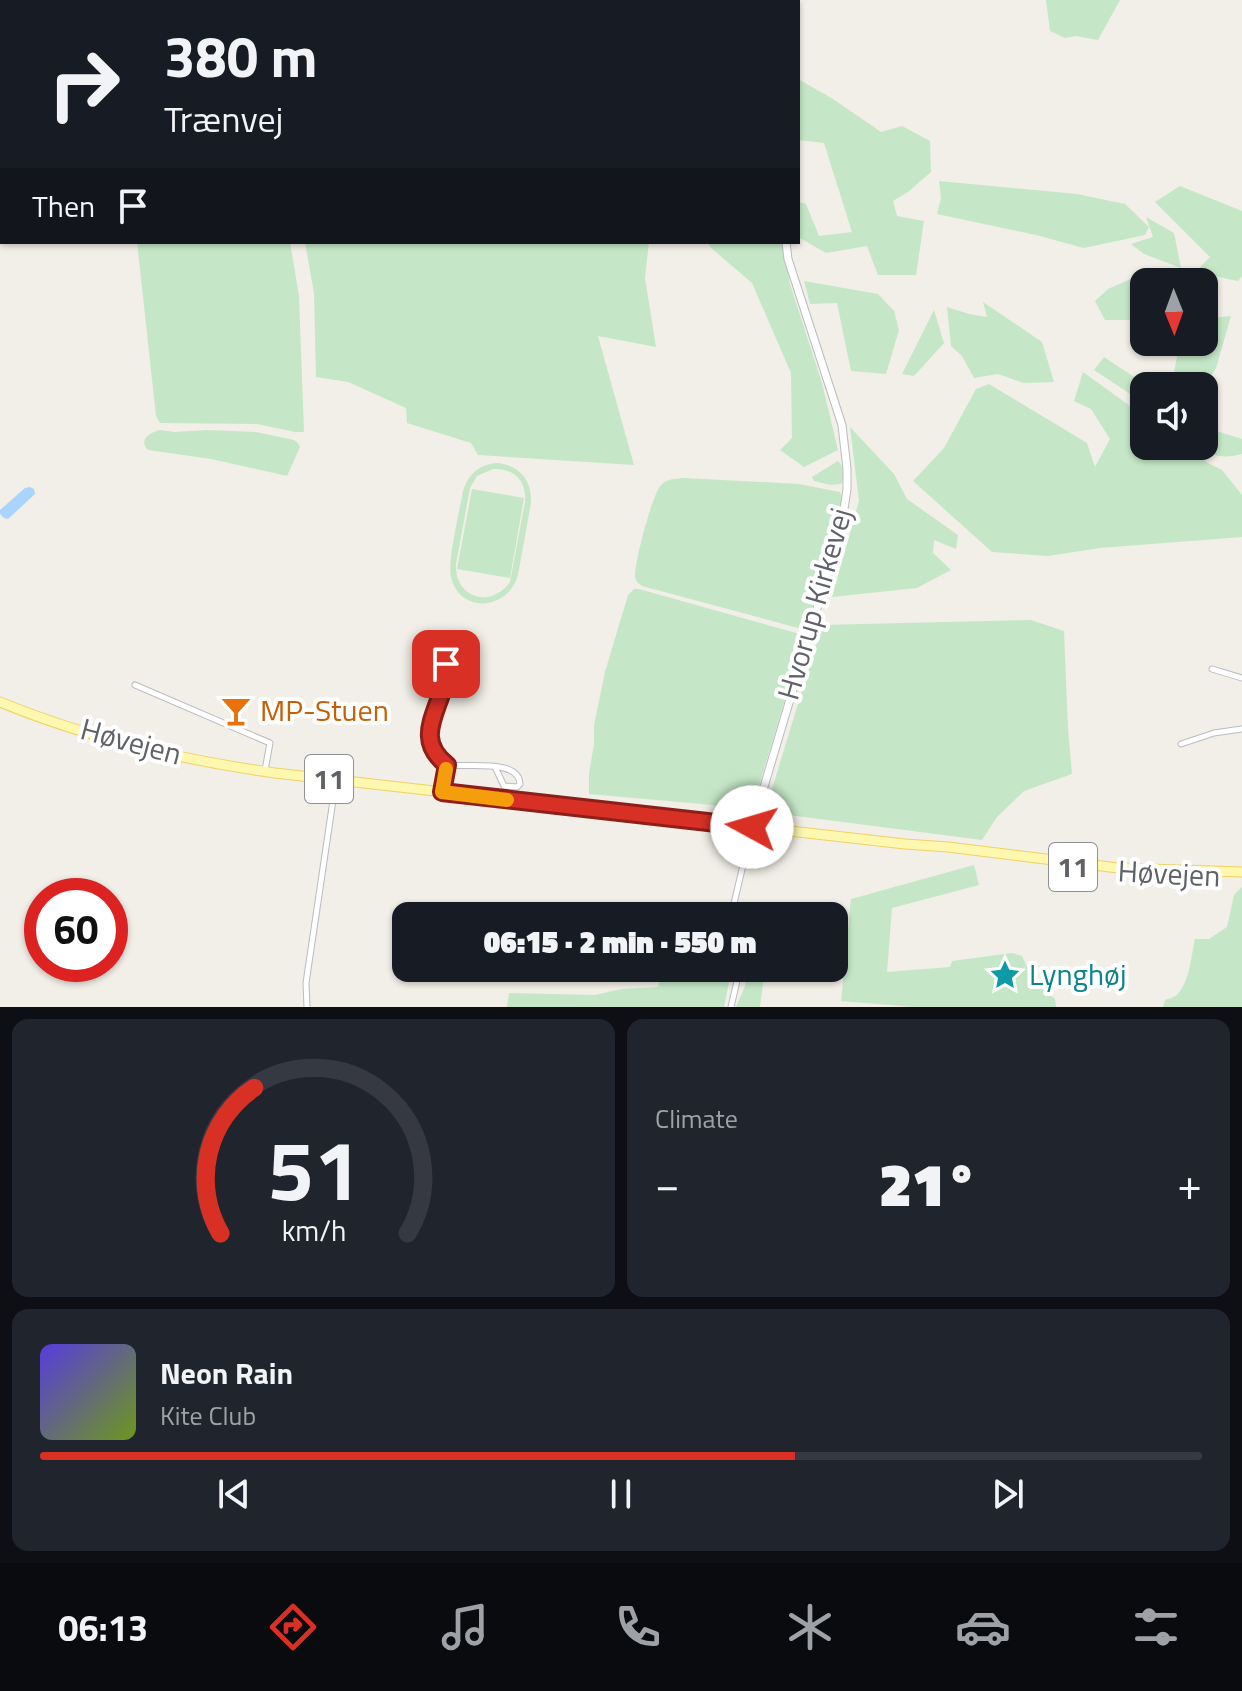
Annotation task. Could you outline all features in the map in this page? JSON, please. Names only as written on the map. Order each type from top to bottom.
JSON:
[{"type":"main road","name":"Høvejen","points":[[0,702],[136,746],[264,771],[1118,868],[1242,875]]},
{"type":"street","name":"Hvorup Kirkevej","points":[[752,827],[838,537],[847,489],[841,418],[788,259],[786,244]]},
{"type":"street","points":[[446,664],[447,675],[429,736],[430,745],[447,765],[495,767],[514,771],[519,776],[520,784],[517,787],[504,786],[495,767]]},
{"type":"street","points":[[1212,669],[1242,678]]},
{"type":"street","name":"Høvejen","points":[[135,685],[270,743],[264,771]]},
{"type":"street","points":[[1181,744],[1214,733],[1242,729]]},
{"type":"street","points":[[442,792],[447,765]]},
{"type":"street","points":[[307,1007],[306,983],[336,780]]},
{"type":"street","points":[[734,902],[752,827]]},
{"type":"street","points":[[731,1007],[737,982]]},
{"type":"green space","points":[[1046,0],[1120,0],[1098,40],[1076,36],[1065,38],[1050,31]]},
{"type":"green space","points":[[800,80],[881,132],[902,126],[930,141],[931,172],[893,201],[897,216],[924,221],[916,275],[878,275],[867,246],[826,253],[800,238],[800,202],[806,204],[819,236],[852,232],[824,143],[800,140]]},
{"type":"green space","points":[[939,181],[1077,194],[1125,204],[1149,227],[1145,235],[1084,248],[937,214],[941,198]]},
{"type":"green space","points":[[1180,186],[1242,211],[1242,276],[1238,281],[1218,277],[1218,268],[1199,268],[1210,257],[1155,202]]},
{"type":"green space","points":[[1146,217],[1174,233],[1181,268],[1144,254],[1131,244],[1153,237]]},
{"type":"green space","points":[[137,244],[290,244],[299,296],[304,432],[257,424],[160,423],[156,416]]},
{"type":"green space","points":[[305,244],[649,244],[645,278],[656,347],[598,336],[634,465],[478,455],[471,443],[407,423],[406,408],[348,382],[316,377],[314,293]]},
{"type":"green space","points":[[709,244],[782,244],[790,284],[822,383],[838,450],[804,467],[780,450],[792,438],[791,373],[752,283]]},
{"type":"green space","points":[[1130,279],[1130,320],[1105,320],[1095,301],[1108,289]]},
{"type":"green space","points":[[804,281],[878,294],[894,311],[899,330],[886,374],[851,371],[837,303],[810,304]]},
{"type":"green space","points":[[983,302],[1042,342],[1054,382],[1024,383],[998,374],[974,378],[962,356],[951,346],[947,307],[987,317]]},
{"type":"green space","points":[[934,310],[944,343],[914,376],[902,374]]},
{"type":"green space","points":[[1231,316],[1213,372],[1174,372],[1177,356],[1218,356],[1218,317]]},
{"type":"green space","points":[[1104,357],[1130,374],[1130,394],[1094,370]]},
{"type":"green space","points":[[1083,372],[1130,406],[1130,460],[1204,460],[1222,470],[1242,495],[1242,537],[1100,548],[1048,556],[992,552],[913,481],[944,448],[976,389],[989,384],[1087,443],[1095,467],[1110,439],[1091,409],[1074,401]]},
{"type":"green space","points":[[850,427],[894,474],[907,499],[958,535],[956,549],[934,540],[933,553],[951,570],[917,588],[832,597],[859,501]]},
{"type":"green space","points":[[160,430],[256,432],[294,440],[300,447],[287,476],[211,459],[148,450],[145,440]]},
{"type":"green space","points":[[1218,431],[1242,439],[1242,454],[1218,456]]},
{"type":"green space","points":[[838,461],[843,472],[841,484],[814,481],[812,477]]},
{"type":"green space","points":[[492,464],[513,467],[523,476],[529,487],[531,503],[513,587],[495,601],[484,603],[464,598],[456,589],[450,569],[463,491],[476,471]],"holes":[[[500,469],[518,477],[525,495],[510,582],[493,596],[475,596],[461,585],[456,564],[470,488],[477,476]]]},
{"type":"green space","points":[[685,478],[799,484],[840,492],[842,498],[838,519],[807,626],[802,629],[642,586],[637,582],[638,558],[658,490],[666,481]]},
{"type":"green space","points":[[472,489],[524,498],[510,578],[457,569]]},
{"type":"green space","points":[[634,589],[804,637],[757,792],[746,814],[713,805],[589,794],[594,725],[605,672],[628,595]]},
{"type":"green space","points":[[1031,620],[1064,631],[1072,774],[1024,791],[997,817],[982,840],[765,812],[822,625]]},
{"type":"green space","points":[[974,865],[979,885],[892,908],[887,972],[950,967],[952,961],[1012,953],[1022,956],[1034,982],[1055,999],[1056,1007],[914,1007],[841,1001],[843,982],[848,982],[851,899]]},
{"type":"green space","points":[[1242,887],[1242,1007],[1163,1007],[1165,1000],[1177,995],[1185,983],[1195,939],[1209,939],[1227,927],[1234,895]]},
{"type":"green space","points":[[659,982],[729,982],[724,1007],[507,1007],[509,993],[595,995],[621,989],[658,987]]},
{"type":"green space","points":[[745,982],[763,982],[760,1007],[736,1007]]},
{"type":"water","points":[[30,487],[35,494],[8,519],[4,518],[0,510]]},
{"type":"slow traffic","points":[[446,769],[442,792],[507,800]]},
{"type":"place","name":"MP-Stuen","points":[[236,711]]},
{"type":"place","name":"Lynghøj","points":[[1005,975]]},
{"type":"route","points":[[446,664],[447,675],[429,736],[434,753],[447,765],[442,792],[752,827]]}]
